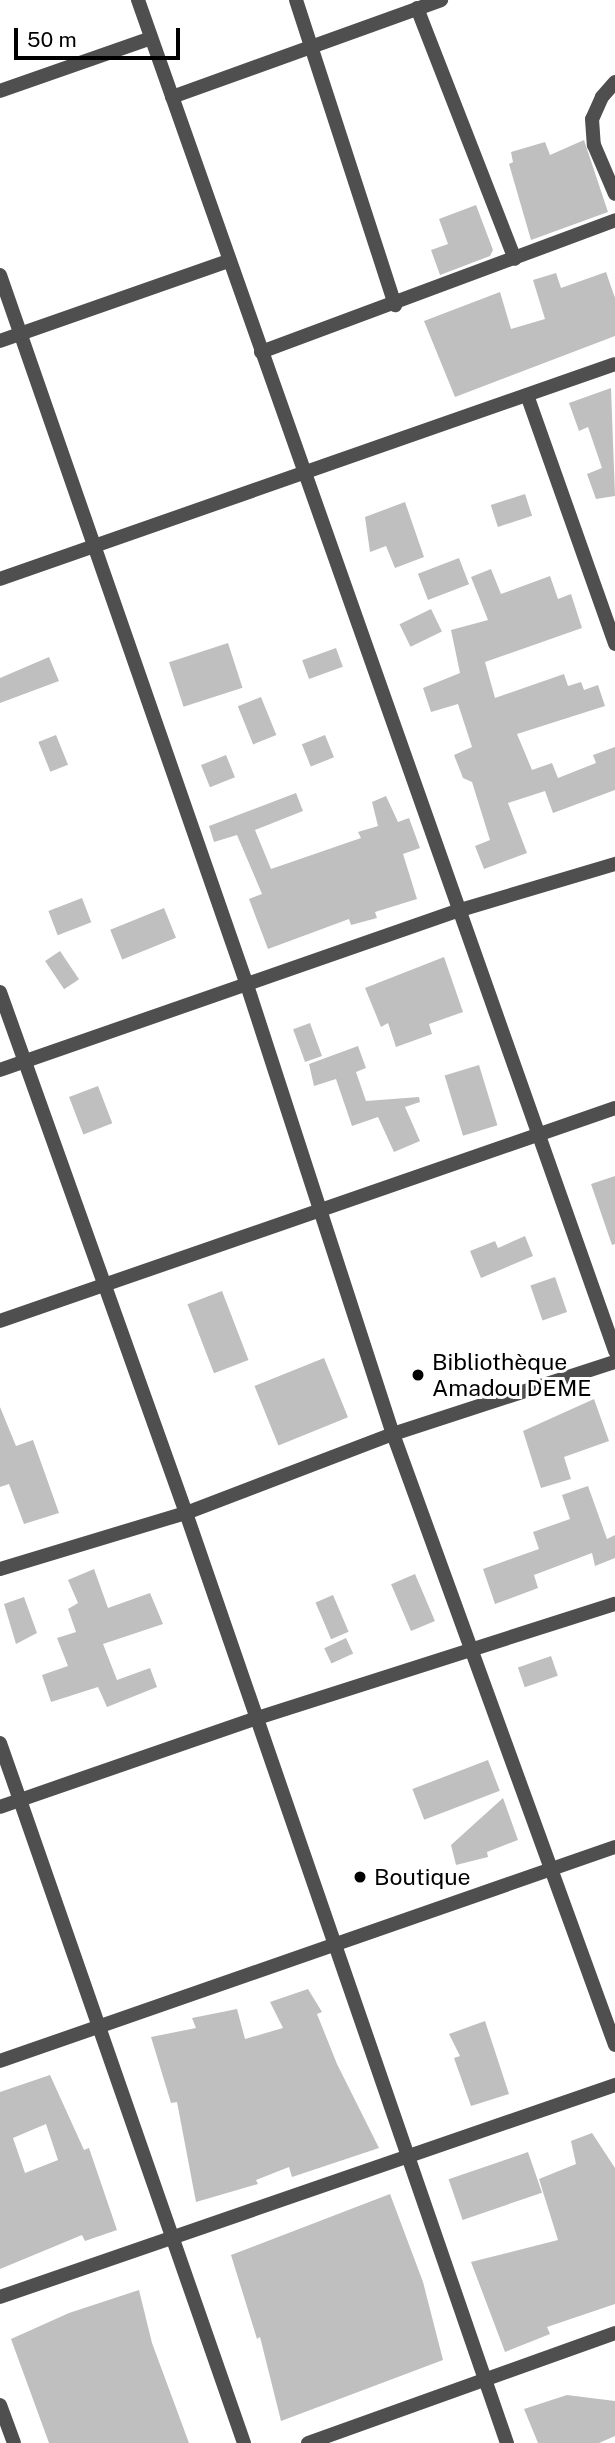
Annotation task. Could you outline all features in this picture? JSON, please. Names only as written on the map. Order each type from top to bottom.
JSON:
[{"type":"street","points":[[138,0],[535,1133],[615,1351]]},
{"type":"street","points":[[296,0],[395,305]]},
{"type":"street","points":[[172,97],[440,0]]},
{"type":"street","points":[[417,8],[514,259]]},
{"type":"street","points":[[0,91],[151,38]]},
{"type":"street","points":[[615,82],[602,97],[592,120],[594,145],[615,194]]},
{"type":"street","points":[[261,352],[395,305],[615,220]]},
{"type":"street","points":[[0,341],[229,261]]},
{"type":"street","points":[[0,275],[247,985],[393,1434],[554,1868],[615,2045]]},
{"type":"street","points":[[0,579],[615,364]]},
{"type":"street","points":[[527,395],[615,644]]},
{"type":"street","points":[[0,1070],[457,911],[615,864]]},
{"type":"street","points":[[0,992],[186,1513],[254,1718],[507,2443]]},
{"type":"street","points":[[0,1321],[535,1133],[615,1108]]},
{"type":"street","points":[[0,1569],[186,1513],[393,1434],[615,1362]]},
{"type":"street","points":[[0,1807],[254,1718],[473,1652],[615,1604]]},
{"type":"street","points":[[0,1743],[244,2443]]},
{"type":"street","points":[[0,2062],[615,1847]]},
{"type":"street","points":[[0,2297],[615,2085]]},
{"type":"street","points":[[308,2443],[615,2333]]},
{"type":"street","points":[[0,2405],[13,2443]]},
{"type":"building","points":[[584,140],[608,212],[531,240],[509,164],[513,162],[511,152],[545,142],[550,155]]},
{"type":"building","points":[[476,205],[493,250],[490,256],[440,275],[431,250],[448,244],[439,219]]},
{"type":"building","points":[[606,272],[615,298],[615,336],[455,397],[424,321],[500,292],[511,329],[545,319],[533,280],[556,273],[561,288]]},
{"type":"building","points":[[611,388],[615,496],[596,499],[587,474],[602,468],[588,427],[579,431],[569,403]]},
{"type":"building","points":[[525,494],[532,516],[498,527],[491,505]]},
{"type":"building","points":[[405,502],[424,557],[395,568],[386,546],[370,552],[365,517]]},
{"type":"building","points":[[459,558],[469,584],[428,600],[418,574]]},
{"type":"building","points":[[491,569],[501,594],[550,576],[558,599],[571,594],[582,628],[485,662],[495,698],[564,674],[568,686],[581,682],[584,690],[598,685],[605,706],[517,734],[532,770],[552,763],[558,778],[596,763],[593,755],[615,747],[615,790],[553,813],[545,791],[508,803],[527,853],[484,869],[475,846],[490,840],[472,782],[463,778],[454,755],[472,747],[458,704],[431,712],[423,688],[460,673],[451,630],[488,620],[471,577]]},
{"type":"building","points":[[431,609],[442,631],[411,647],[400,624]]},
{"type":"building","points":[[228,643],[243,688],[184,707],[169,662]]},
{"type":"building","points":[[336,648],[343,667],[309,679],[302,660]]},
{"type":"building","points":[[49,657],[59,681],[0,703],[0,678]]},
{"type":"building","points":[[261,697],[276,735],[253,744],[238,706]]},
{"type":"building","points":[[56,735],[68,765],[50,772],[38,742]]},
{"type":"building","points":[[325,735],[334,757],[311,767],[302,744]]},
{"type":"building","points":[[226,755],[235,777],[210,787],[201,765]]},
{"type":"building","points":[[296,793],[303,811],[255,830],[271,869],[361,838],[358,832],[378,826],[372,802],[386,796],[398,822],[409,818],[420,848],[403,854],[417,899],[375,912],[377,918],[351,925],[349,919],[268,949],[249,899],[262,894],[237,835],[214,842],[209,826]]},
{"type":"building","points":[[82,898],[91,922],[58,935],[48,911]]},
{"type":"building","points":[[164,908],[176,938],[122,959],[110,930]]},
{"type":"building","points":[[60,951],[79,979],[64,989],[45,961]]},
{"type":"building","points":[[444,957],[463,1012],[429,1024],[432,1034],[396,1047],[388,1023],[381,1027],[365,988]]},
{"type":"building","points":[[310,1023],[322,1056],[305,1062],[293,1029]]},
{"type":"building","points":[[358,1046],[366,1068],[356,1072],[366,1101],[419,1097],[420,1102],[405,1107],[420,1141],[394,1152],[378,1117],[352,1126],[336,1079],[314,1086],[309,1064]]},
{"type":"building","points":[[479,1065],[497,1125],[463,1136],[445,1076]]},
{"type":"building","points":[[98,1086],[112,1123],[83,1134],[69,1097]]},
{"type":"building","points":[[615,1176],[615,1244],[612,1245],[591,1184]]},
{"type":"building","points":[[525,1236],[533,1256],[481,1278],[470,1251],[495,1241],[498,1248]]},
{"type":"building","points":[[555,1277],[567,1312],[542,1320],[530,1285]]},
{"type":"building","points":[[222,1291],[249,1360],[214,1373],[187,1304]]},
{"type":"building","points":[[324,1358],[348,1417],[278,1445],[254,1386]]},
{"type":"building","points":[[594,1399],[609,1441],[564,1457],[571,1479],[541,1488],[523,1431]]},
{"type":"building","points":[[0,1407],[16,1446],[33,1440],[59,1513],[24,1524],[9,1484],[0,1487]]},
{"type":"building","points":[[588,1486],[607,1539],[615,1535],[615,1558],[595,1566],[592,1553],[534,1575],[538,1588],[495,1604],[483,1569],[539,1549],[533,1532],[570,1519],[562,1495]]},
{"type":"building","points":[[94,1569],[108,1608],[150,1593],[163,1624],[103,1644],[117,1680],[150,1668],[157,1687],[107,1707],[98,1687],[51,1702],[42,1675],[68,1666],[57,1638],[76,1632],[68,1609],[78,1603],[68,1580]]},
{"type":"building","points":[[415,1574],[435,1621],[411,1631],[391,1584]]},
{"type":"building","points":[[333,1595],[349,1632],[331,1639],[316,1602]]},
{"type":"building","points":[[24,1597],[37,1633],[16,1644],[4,1604]]},
{"type":"building","points":[[346,1638],[353,1653],[331,1664],[324,1648]]},
{"type":"building","points":[[551,1656],[558,1676],[525,1687],[518,1667]]},
{"type":"building","points":[[488,1760],[500,1791],[424,1820],[412,1789]]},
{"type":"building","points":[[503,1798],[518,1840],[487,1852],[488,1857],[456,1865],[451,1845]]},
{"type":"building","points":[[308,1989],[322,2012],[317,2014],[337,2064],[379,2148],[292,2177],[289,2167],[256,2180],[258,2184],[196,2202],[177,2102],[171,2103],[151,2037],[196,2028],[192,2018],[237,2009],[245,2039],[283,2028],[270,2002]]},
{"type":"building","points":[[485,2021],[509,2094],[471,2106],[454,2058],[460,2056],[449,2034]]},
{"type":"building","points":[[50,2075],[84,2150],[89,2148],[117,2230],[85,2241],[82,2235],[0,2269],[0,2092]],"holes":[[[46,2124],[58,2160],[25,2173],[13,2138]]]},
{"type":"building","points":[[592,2133],[615,2168],[615,2304],[547,2327],[550,2334],[505,2352],[471,2262],[558,2240],[539,2179],[576,2164],[571,2141]]},
{"type":"building","points":[[528,2152],[542,2193],[463,2220],[449,2179]]},
{"type":"building","points":[[390,2194],[423,2282],[443,2360],[281,2421],[260,2337],[257,2339],[231,2255]]},
{"type":"building","points":[[139,2290],[152,2343],[189,2443],[49,2443],[11,2339],[69,2313]]},
{"type":"building","points":[[567,2395],[615,2401],[615,2436],[599,2443],[538,2443],[524,2409]]},
{"type":"place","name":"Bibliothèque Amadou DEME","points":[[418,1375]]},
{"type":"place","name":"Boutique","points":[[360,1877]]}]
